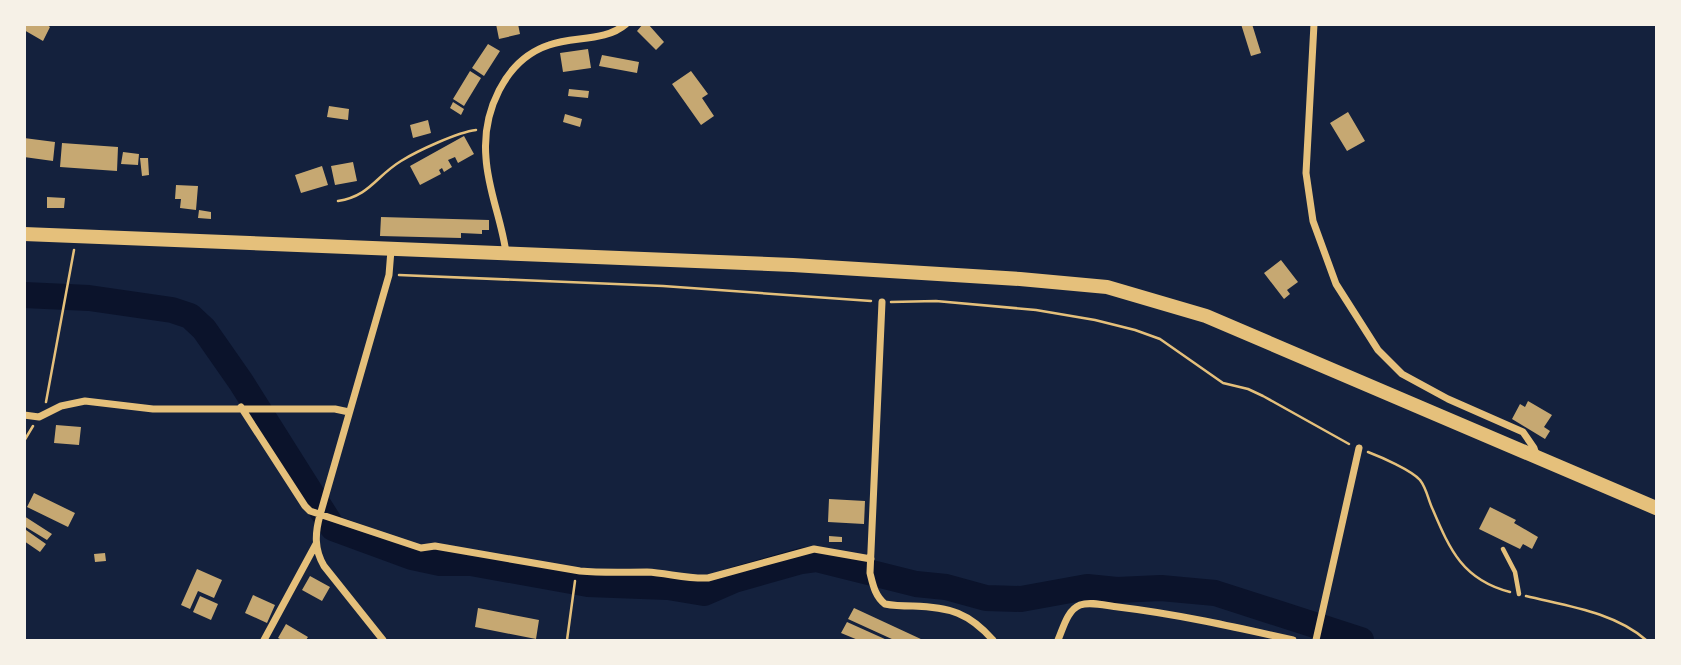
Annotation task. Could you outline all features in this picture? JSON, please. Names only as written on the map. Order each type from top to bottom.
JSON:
[{"type":"highway","points":[[24,234],[793,265],[1107,287],[1206,316],[1657,508]]},
{"type":"street","points":[[506,254],[486,159],[486,125],[501,86],[521,61],[552,44],[609,35],[626,24]]},
{"type":"street","points":[[1314,24],[1306,173],[1315,228],[1336,284],[1377,350],[1393,366],[1414,382],[1523,432],[1537,457]]},
{"type":"street","points":[[383,640],[324,566],[316,543],[316,530],[389,275],[391,250]]},
{"type":"street","points":[[882,302],[870,573],[873,585],[879,599],[885,604],[946,609],[962,614],[979,625],[993,640]]},
{"type":"street","points":[[24,415],[39,416],[61,406],[85,401],[153,409],[241,407],[335,409],[349,412]]},
{"type":"street","points":[[241,407],[305,506],[320,515],[421,548],[436,546],[604,574],[649,572],[708,578],[814,549],[871,559]]},
{"type":"street","points":[[1316,640],[1359,448]]},
{"type":"street","points":[[264,640],[316,543]]},
{"type":"street","points":[[1058,640],[1067,618],[1075,609],[1081,605],[1098,604],[1220,623],[1293,640]]},
{"type":"lane","points":[[1503,549],[1515,572],[1518,594]]},
{"type":"path","points":[[338,201],[353,199],[367,191],[401,160],[463,132],[475,129],[487,131]]},
{"type":"path","points":[[24,441],[45,408],[76,236]]},
{"type":"path","points":[[389,275],[663,286],[882,302],[936,301],[1036,310],[1135,330],[1160,340],[1223,383],[1248,388],[1300,418],[1418,478],[1427,492],[1447,541],[1466,570],[1492,587],[1597,613],[1646,640]]},
{"type":"path","points":[[567,640],[577,571]]},
{"type":"building","points":[[24,24],[46,24],[50,27],[43,41],[24,30]]},
{"type":"building","points":[[496,24],[518,24],[520,34],[499,39]]},
{"type":"building","points":[[643,24],[648,24],[664,42],[656,50],[637,31]]},
{"type":"building","points":[[1241,24],[1252,24],[1261,53],[1251,56]]},
{"type":"building","points":[[488,44],[500,51],[484,76],[472,68]]},
{"type":"building","points":[[588,49],[591,68],[563,72],[560,53]]},
{"type":"building","points":[[602,55],[639,62],[637,73],[599,66]]},
{"type":"building","points":[[470,71],[481,78],[464,106],[453,99]]},
{"type":"building","points":[[691,71],[708,94],[702,98],[714,116],[701,125],[672,84]]},
{"type":"building","points":[[569,89],[589,91],[588,98],[568,96]]},
{"type":"building","points":[[453,102],[464,109],[461,115],[450,108]]},
{"type":"building","points":[[329,106],[349,109],[348,120],[327,117]]},
{"type":"building","points":[[1348,112],[1365,141],[1347,151],[1330,123]]},
{"type":"building","points":[[565,114],[582,119],[580,127],[563,122]]},
{"type":"building","points":[[428,120],[431,133],[413,138],[410,125]]},
{"type":"building","points":[[464,136],[474,154],[458,163],[455,157],[448,160],[452,167],[444,172],[442,168],[439,170],[441,174],[420,185],[410,166]]},
{"type":"building","points":[[24,138],[55,142],[53,161],[24,157]]},
{"type":"building","points":[[62,143],[118,147],[117,171],[60,167]]},
{"type":"building","points":[[123,152],[139,154],[138,165],[121,164]]},
{"type":"building","points":[[140,158],[148,158],[149,175],[142,176]]},
{"type":"building","points":[[353,162],[357,181],[335,185],[331,166]]},
{"type":"building","points":[[322,166],[328,185],[301,193],[295,175]]},
{"type":"building","points":[[176,185],[198,186],[196,210],[180,208],[181,199],[175,199]]},
{"type":"building","points":[[47,197],[65,198],[64,208],[47,208]]},
{"type":"building","points":[[199,210],[211,212],[211,219],[198,218]]},
{"type":"building","points":[[381,217],[489,220],[489,230],[482,230],[482,234],[461,233],[461,238],[380,236]]},
{"type":"building","points":[[1281,260],[1298,282],[1287,290],[1290,294],[1284,299],[1264,273]]},
{"type":"building","points":[[1528,401],[1552,415],[1544,427],[1550,431],[1545,439],[1512,419],[1520,404],[1525,407]]},
{"type":"building","points":[[56,425],[81,427],[79,445],[54,443]]},
{"type":"building","points":[[34,493],[75,513],[68,527],[27,507]]},
{"type":"building","points":[[829,499],[865,501],[864,524],[828,522]]},
{"type":"building","points":[[1490,507],[1516,520],[1514,523],[1538,537],[1532,549],[1523,544],[1520,549],[1479,529]]},
{"type":"building","points":[[24,516],[52,534],[47,540],[24,526]]},
{"type":"building","points":[[26,530],[46,544],[40,552],[24,541]]},
{"type":"building","points":[[829,536],[842,537],[842,542],[829,542]]},
{"type":"building","points":[[105,553],[106,561],[95,562],[94,554]]},
{"type":"building","points":[[197,569],[222,580],[214,598],[198,591],[190,609],[181,605]]},
{"type":"building","points":[[310,576],[330,587],[322,601],[302,590]]},
{"type":"building","points":[[253,595],[275,605],[267,623],[245,613]]},
{"type":"building","points":[[200,596],[218,604],[211,620],[193,612]]},
{"type":"building","points":[[478,608],[539,620],[536,639],[475,627]]},
{"type":"building","points":[[854,608],[923,640],[894,640],[848,619]]},
{"type":"building","points":[[847,622],[887,640],[858,640],[841,633]]},
{"type":"building","points":[[286,624],[308,637],[306,640],[278,638]]},
{"type":"waterway","points":[[24,295],[89,298],[172,310],[190,316],[204,329],[241,382],[333,528],[412,557],[440,563],[471,563],[588,584],[668,587],[704,593],[734,580],[816,559],[986,598],[1021,599],[1087,587],[1117,590],[1161,588],[1215,593],[1361,640]]}]
